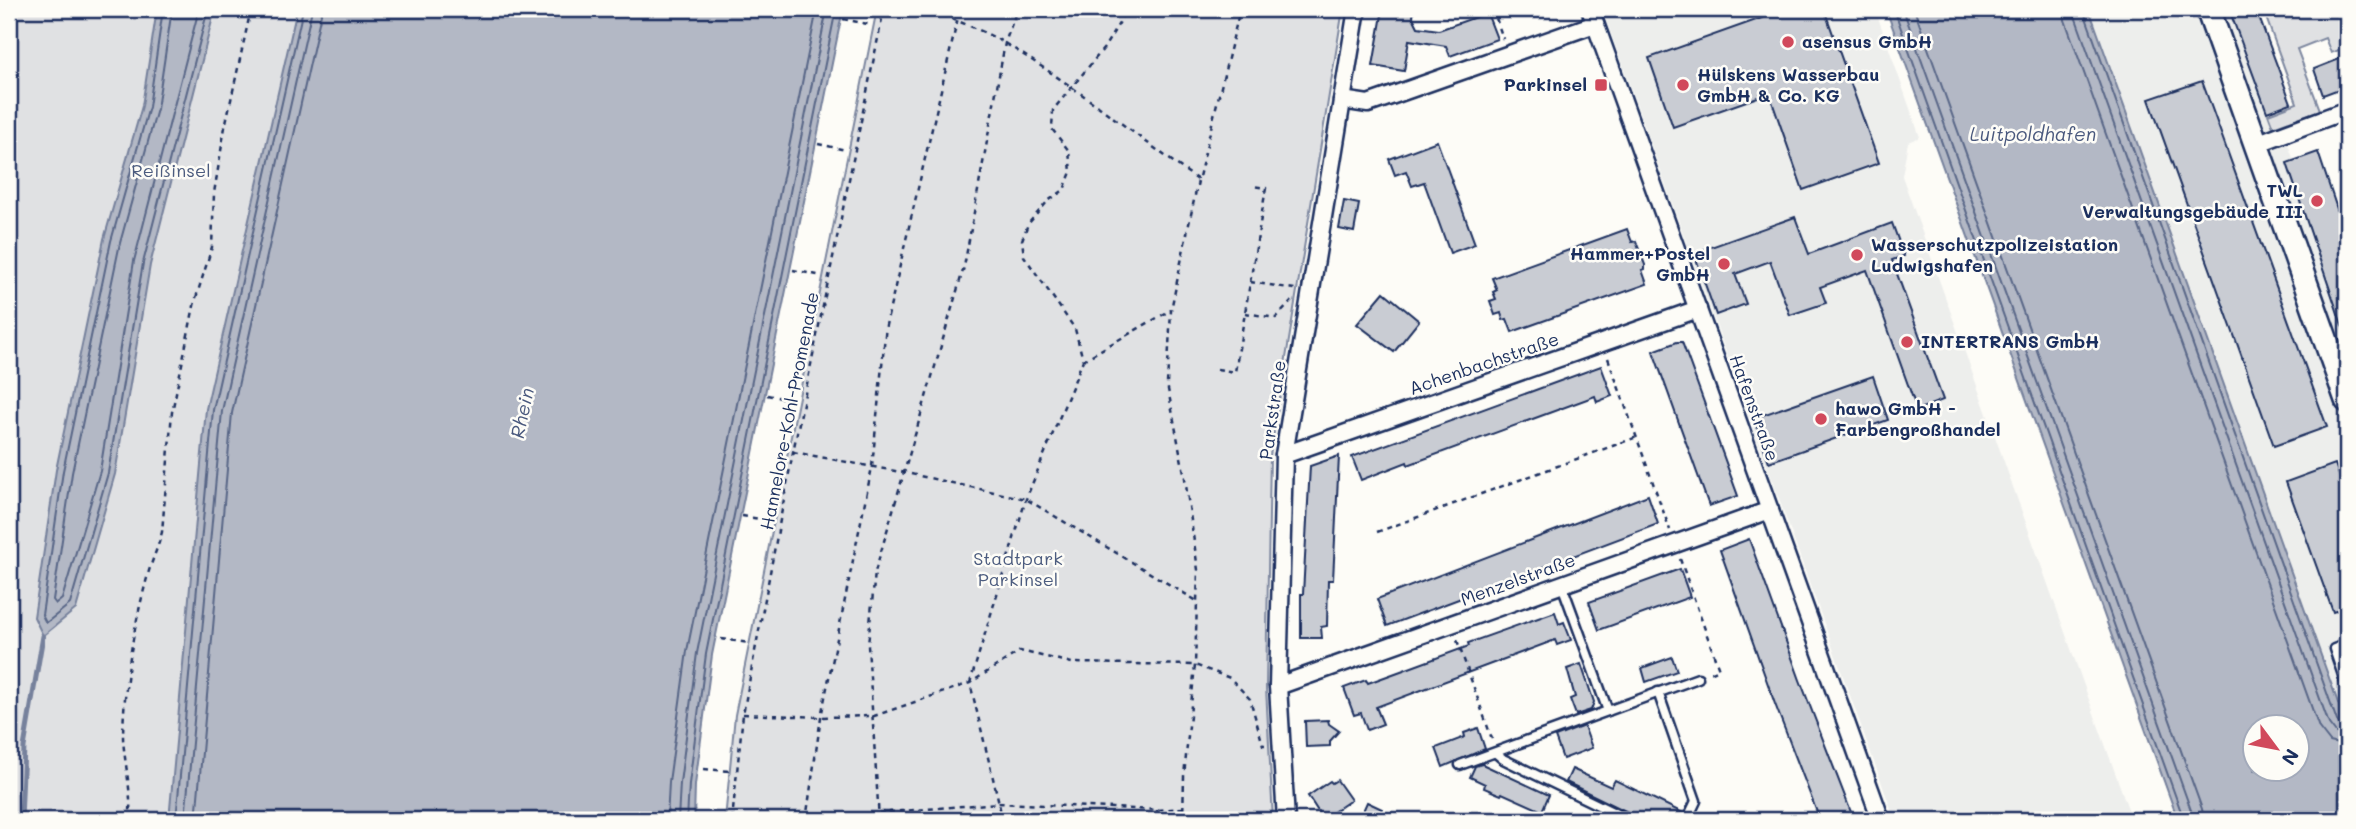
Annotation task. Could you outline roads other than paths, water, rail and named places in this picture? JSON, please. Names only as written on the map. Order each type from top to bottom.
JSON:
[{"type":"street","name":"Parkstraße","points":[[1286,820],[1278,686],[1284,456],[1303,291],[1342,100],[1357,9]]},
{"type":"street","points":[[2208,9],[2347,400]]},
{"type":"street","points":[[1342,100],[1368,104],[1509,54],[1593,16]]},
{"type":"street","name":"Hafenstraße","points":[[1593,16],[1881,820]]},
{"type":"street","points":[[2256,144],[2347,110]]},
{"type":"street","name":"Achenbachstraße","points":[[1284,456],[1698,309]]},
{"type":"street","name":"Menzelstraße","points":[[1278,686],[1770,510]]},
{"type":"lane","points":[[1562,584],[1608,711]]},
{"type":"lane","points":[[2347,644],[2334,649],[2347,687]]},
{"type":"lane","points":[[1460,765],[1698,678]]},
{"type":"lane","points":[[1658,692],[1696,801],[1686,820]]},
{"type":"lane","points":[[1496,752],[1503,760],[1629,820]]},
{"type":"water","points":[[157,9],[215,9],[150,265],[115,474],[76,609],[43,636],[34,617],[56,470],[104,239],[142,106]]},
{"type":"water","name":"Rhein","points":[[297,9],[843,9],[712,655],[695,785],[694,820],[169,820],[206,409]]},
{"type":"water","name":"Luitpoldhafen","points":[[1886,9],[2089,9],[2347,728],[2347,820],[2178,820]]},
{"type":"waterway","points":[[21,820],[24,747],[43,636]]},
{"type":"place","name":"asensus GmbH","points":[[1788,42]]},
{"type":"place","name":"Parkinsel","points":[[1601,85]]},
{"type":"place","name":"Hülskens Wasserbau GmbH & Co. KG","points":[[1683,85]]},
{"type":"place","name":"TWL Verwaltungsgebäude III","points":[[2317,201]]},
{"type":"place","name":"Wasserschutzpolizeistation Ludwigshafen","points":[[1857,255]]},
{"type":"place","name":"Hammer+Postel GmbH","points":[[1724,264]]},
{"type":"place","name":"INTERTRANS GmbH","points":[[1907,342]]},
{"type":"place","name":"hawo GmbH - Farbengroßhandel","points":[[1821,419]]},
{"type":"park label","name":"Reißinsel","points":[[171,171]]},
{"type":"park label","name":"Stadtpark Parkinsel","points":[[1018,569]]}]
